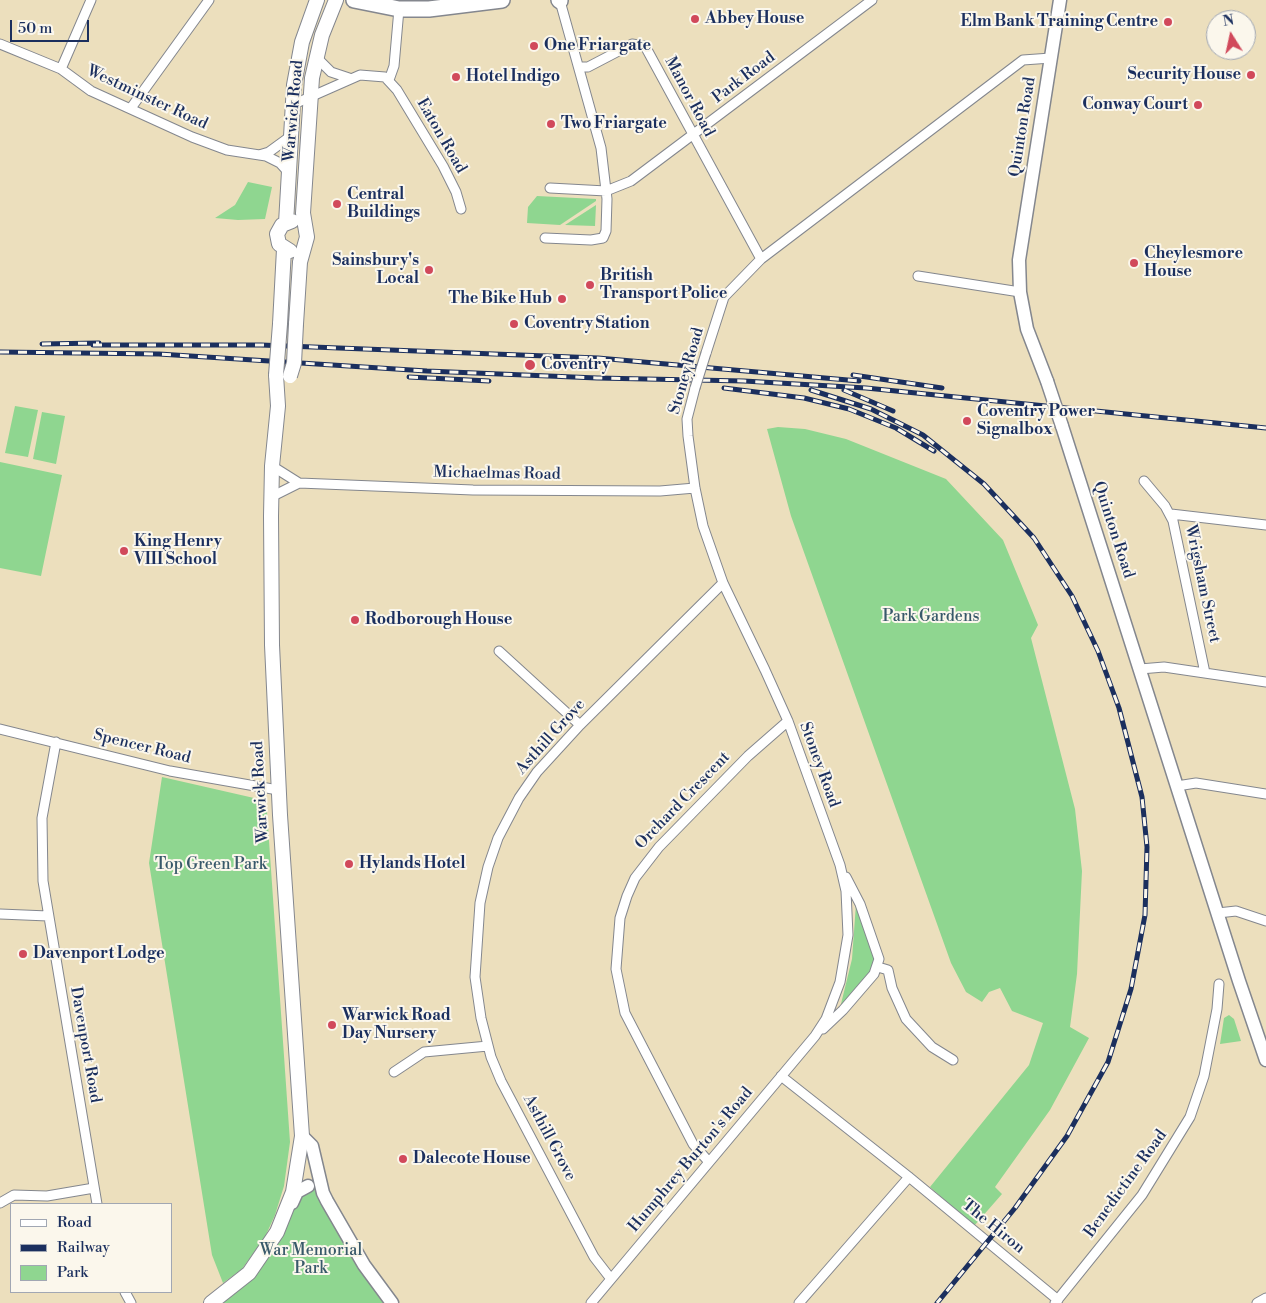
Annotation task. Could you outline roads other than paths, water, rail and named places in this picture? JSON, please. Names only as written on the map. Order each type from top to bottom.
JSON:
[{"type":"highway","points":[[354,0],[399,9],[451,8],[502,0]]},
{"type":"main road","name":"Warwick Road","points":[[211,1303],[236,1286],[254,1267],[274,1239],[287,1212],[302,1136],[278,790],[270,591],[271,497],[272,466],[283,376],[280,324],[284,249],[278,242],[277,234],[286,223],[292,105],[302,42],[316,0]]},
{"type":"main road","name":"Warwick Road","points":[[283,376],[294,363],[300,262],[307,240],[303,213],[316,57],[336,0]]},
{"type":"main road","points":[[286,223],[298,222],[306,229]]},
{"type":"main road","points":[[284,249],[292,251],[303,248]]},
{"type":"street","points":[[61,69],[90,0]]},
{"type":"street","points":[[131,108],[208,0]]},
{"type":"street","points":[[545,238],[591,240],[603,238],[606,231],[606,191],[601,148],[560,0]]},
{"type":"street","name":"Park Road","points":[[606,191],[631,181],[872,0]]},
{"type":"street","name":"Quinton Road","points":[[1060,0],[1021,244],[1020,292],[1027,329],[1062,426],[1266,1060]]},
{"type":"street","points":[[292,105],[349,78],[370,74],[379,75],[389,80],[394,66],[399,9]]},
{"type":"street","name":"Manor Road","points":[[579,67],[588,67],[632,44],[639,43],[649,51],[692,135],[761,259]]},
{"type":"street","name":"Westminster Road","points":[[0,44],[61,69],[90,91],[174,129],[228,150],[259,155],[275,160],[289,173]]},
{"type":"street","points":[[316,57],[331,72],[349,78]]},
{"type":"street","name":"Stoney Road","points":[[878,967],[878,953],[840,865],[788,722],[766,670],[723,583],[707,540],[695,488],[687,419],[724,297],[761,259],[1023,60],[1051,58]]},
{"type":"street","name":"Eaton Road","points":[[389,80],[443,166],[456,192],[461,210]]},
{"type":"street","points":[[259,155],[269,152],[290,136]]},
{"type":"street","points":[[550,188],[606,191]]},
{"type":"street","points":[[918,276],[1020,292]]},
{"type":"street","points":[[272,466],[299,484]]},
{"type":"street","name":"Wrigsham Street","points":[[1144,481],[1170,514],[1177,532],[1205,673]]},
{"type":"street","name":"Michaelmas Road","points":[[271,497],[299,484],[473,490],[669,491],[695,488]]},
{"type":"street","points":[[1170,514],[1266,525]]},
{"type":"street","name":"Asthill Grove","points":[[611,1279],[594,1257],[501,1081],[488,1046],[479,1006],[475,972],[480,903],[488,866],[504,824],[527,785],[580,725],[723,583]]},
{"type":"street","points":[[499,651],[580,725]]},
{"type":"street","points":[[1140,669],[1164,666],[1266,682]]},
{"type":"street","name":"Orchard Crescent","points":[[709,1162],[693,1144],[625,1013],[616,969],[620,918],[635,878],[659,847],[748,756],[788,722]]},
{"type":"street","name":"Spencer Road","points":[[0,729],[170,771],[278,790]]},
{"type":"street","name":"Davenport Road","points":[[56,742],[48,777],[42,826],[43,881],[97,1203]]},
{"type":"street","points":[[1177,786],[1196,783],[1266,794]]},
{"type":"street","name":"Stoney Road","points":[[840,865],[848,911],[848,935],[844,967]]},
{"type":"street","points":[[1218,913],[1236,911],[1266,921]]},
{"type":"street","points":[[0,914],[48,916]]},
{"type":"street","name":"Humphrey Burton's Road","points":[[815,1036],[832,1006],[844,967]]},
{"type":"street","points":[[878,967],[888,970],[892,988],[906,1019],[932,1047],[953,1060]]},
{"type":"street","name":"Humphrey Burton's Road","points":[[591,1303],[815,1036],[843,1010],[878,967]]},
{"type":"street","name":"Benedictine Road","points":[[1056,1302],[1142,1195],[1190,1117],[1204,1076],[1217,1009],[1219,984]]},
{"type":"street","points":[[394,1072],[424,1052],[488,1046]]},
{"type":"street","name":"The Hiron","points":[[781,1076],[909,1177],[1056,1302]]},
{"type":"street","points":[[302,1136],[312,1146],[323,1193],[364,1265],[392,1303]]},
{"type":"street","points":[[296,1174],[303,1183],[323,1193]]},
{"type":"street","points":[[799,1303],[909,1177]]},
{"type":"street","points":[[287,1212],[297,1192],[308,1186]]},
{"type":"street","points":[[0,1203],[14,1195],[47,1196],[94,1188]]},
{"type":"street","points":[[1257,1303],[1266,1298]]},
{"type":"railway","points":[[42,344],[99,343]]},
{"type":"railway","points":[[93,345],[261,345],[598,358],[859,381]]},
{"type":"railway","points":[[0,352],[159,354],[427,371],[597,378],[744,381],[866,388],[1266,428]]},
{"type":"railway","points":[[853,375],[942,388]]},
{"type":"railway","points":[[409,377],[489,381]]},
{"type":"railway","points":[[724,388],[804,398],[849,409],[896,428],[934,451]]},
{"type":"railway","points":[[811,390],[871,409],[923,435],[984,484],[1034,538],[1072,596],[1098,651],[1119,708],[1142,797],[1147,847],[1145,915],[1131,989],[1108,1062],[1067,1136],[1015,1208],[937,1303]]},
{"type":"railway","points":[[844,390],[893,411]]},
{"type":"place","name":"Abbey House","points":[[695,19]]},
{"type":"place","name":"Elm Bank Training Centre","points":[[1168,22]]},
{"type":"place","name":"One Friargate","points":[[534,46]]},
{"type":"place","name":"Security House","points":[[1251,75]]},
{"type":"place","name":"Hotel Indigo","points":[[456,77]]},
{"type":"place","name":"Conway Court","points":[[1198,105]]},
{"type":"place","name":"Two Friargate","points":[[551,124]]},
{"type":"place","name":"Central Buildings","points":[[337,204]]},
{"type":"place","name":"Cheylesmore House","points":[[1134,263]]},
{"type":"place","name":"Sainsbury's Local","points":[[429,270]]},
{"type":"place","name":"British Transport Police","points":[[590,285]]},
{"type":"place","name":"The Bike Hub","points":[[562,299]]},
{"type":"place","name":"Coventry Station","points":[[514,324]]},
{"type":"place","name":"Coventry","points":[[530,365]]},
{"type":"place","name":"Coventry Power Signalbox","points":[[967,421]]},
{"type":"place","name":"King Henry VIII School","points":[[124,551]]},
{"type":"place","name":"Rodborough House","points":[[355,620]]},
{"type":"place","name":"Hylands Hotel","points":[[349,864]]},
{"type":"place","name":"Davenport Lodge","points":[[23,954]]},
{"type":"place","name":"Warwick Road Day Nursery","points":[[332,1025]]},
{"type":"place","name":"Dalecote House","points":[[403,1159]]},
{"type":"park label","name":"Park Gardens","points":[[931,617]]},
{"type":"park label","name":"Top Green Park","points":[[211,865]]},
{"type":"park label","name":"War Memorial Park","points":[[311,1260]]}]
